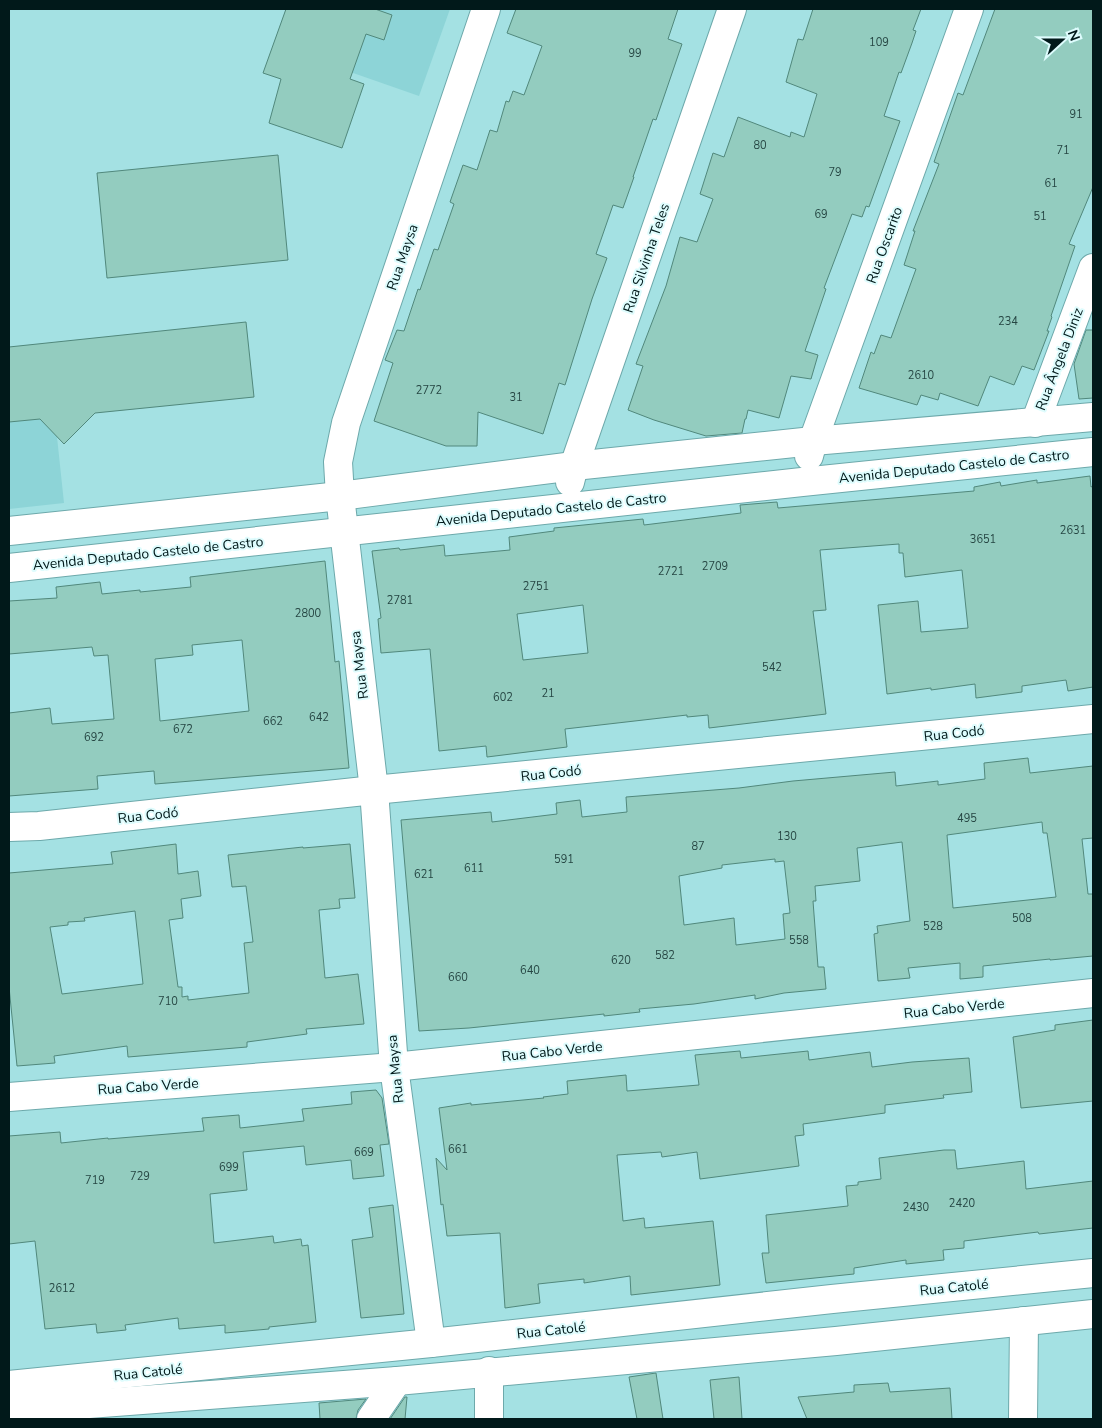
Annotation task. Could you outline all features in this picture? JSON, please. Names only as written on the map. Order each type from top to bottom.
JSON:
[{"type":"street","name":"Rua Maysa","points":[[432,1343],[394,1067],[374,790],[340,496],[338,462],[346,423],[486,9]]},
{"type":"street","name":"Rua Silvinha Teles","points":[[564,508],[574,466],[732,9]]},
{"type":"street","name":"Rua Oscarito","points":[[802,482],[814,441],[968,9]]},
{"type":"street","name":"Rua Ângela Diniz","points":[[1035,422],[1093,268]]},
{"type":"street","points":[[9,531],[340,496],[574,466],[814,441],[1093,416]]},
{"type":"street","name":"Avenida Deputado Castelo de Castro","points":[[9,568],[1093,452]]},
{"type":"street","points":[[156,515],[161,551]]},
{"type":"street","name":"Rua Codó","points":[[9,827],[39,826],[374,790],[1093,719]]},
{"type":"street","name":"Rua Cabo Verde","points":[[9,1097],[394,1067],[1093,993]]},
{"type":"street","name":"Rua Catolé","points":[[9,1385],[432,1343],[832,1299],[1093,1273]]},
{"type":"street","points":[[832,1299],[836,1341]]},
{"type":"street","name":"Rua Catolé","points":[[9,1410],[489,1372],[836,1341],[1093,1314]]},
{"type":"street","points":[[1023,1419],[1024,1321]]},
{"type":"street","points":[[489,1372],[489,1419]]},
{"type":"street","points":[[371,1419],[397,1380]]},
{"type":"shaded area","points":[[286,9],[450,9],[419,96],[273,45]]},
{"type":"shaded area","points":[[50,343],[64,503],[9,509],[9,347]]},
{"type":"building","points":[[286,9],[375,9],[392,15],[384,40],[366,34],[350,79],[364,84],[342,148],[269,123],[281,79],[263,73]]},
{"type":"building","points":[[516,9],[678,9],[668,39],[682,44],[656,120],[653,119],[623,208],[613,205],[596,254],[607,258],[565,385],[559,383],[543,434],[478,412],[477,446],[446,446],[374,421],[393,363],[385,360],[397,330],[404,331],[434,249],[438,250],[454,204],[450,202],[463,165],[477,170],[490,130],[497,132],[506,101],[509,102],[513,91],[524,95],[542,46],[507,33]]},
{"type":"building","points":[[813,9],[921,9],[913,30],[916,31],[912,43],[901,73],[899,72],[884,116],[900,121],[869,207],[866,206],[862,217],[852,214],[824,288],[826,289],[805,351],[818,355],[811,379],[791,376],[779,418],[748,410],[742,433],[706,436],[628,410],[643,366],[636,364],[666,286],[680,237],[697,242],[713,199],[700,194],[713,153],[724,157],[738,117],[790,137],[791,132],[804,137],[817,94],[786,82],[798,39],[803,40]]},
{"type":"building","points":[[995,9],[1093,9],[1093,187],[1069,244],[1075,246],[1051,316],[1047,331],[1049,331],[1034,370],[1022,366],[1014,385],[990,376],[978,406],[940,393],[938,400],[921,395],[917,405],[859,388],[871,352],[874,354],[881,335],[891,338],[916,269],[904,265],[915,231],[913,231],[939,164],[934,162],[958,93],[963,95]]},
{"type":"building","points":[[278,155],[288,260],[107,278],[97,173]]},
{"type":"building","points":[[246,322],[254,397],[95,413],[64,444],[40,419],[9,422],[9,347]]},
{"type":"building","points":[[1086,330],[1093,330],[1093,398],[1079,399],[1074,364]]},
{"type":"building","points":[[1090,476],[1091,487],[1093,486],[1093,687],[1068,691],[1066,680],[1022,686],[1022,692],[976,698],[975,684],[887,694],[878,605],[918,601],[921,632],[968,628],[962,570],[905,577],[903,553],[899,553],[899,544],[820,550],[826,610],[813,611],[826,714],[709,728],[708,715],[687,717],[687,715],[565,729],[567,747],[487,757],[486,746],[439,751],[430,649],[381,653],[378,619],[381,618],[372,551],[444,545],[445,556],[510,550],[509,537],[554,531],[554,528],[643,519],[644,525],[741,513],[740,505],[777,502],[778,508],[974,491],[974,487],[1000,482],[1001,486],[1037,480],[1037,483]],"holes":[[[583,605],[588,653],[523,660],[517,614]]]},
{"type":"building","points":[[325,561],[335,662],[339,661],[349,768],[155,784],[154,771],[97,776],[98,789],[9,796],[9,713],[50,708],[52,724],[114,719],[108,655],[94,656],[92,647],[9,654],[9,601],[57,598],[56,587],[100,582],[102,594],[191,587],[190,577]],"holes":[[[242,640],[249,711],[160,721],[155,659],[193,655],[192,645]]]},
{"type":"building","points":[[1028,758],[1030,773],[1093,766],[1093,838],[1082,839],[1088,894],[1093,894],[1093,956],[983,966],[983,977],[960,979],[960,963],[908,968],[910,978],[878,981],[874,934],[878,933],[877,926],[910,921],[902,842],[857,848],[860,881],[815,886],[816,901],[813,901],[818,967],[824,967],[826,989],[784,993],[755,999],[755,995],[694,1004],[639,1009],[640,1012],[604,1016],[604,1014],[469,1028],[419,1031],[401,820],[491,812],[492,822],[557,814],[556,803],[580,800],[582,817],[627,812],[626,797],[895,772],[896,786],[938,781],[938,785],[985,779],[984,763]],"holes":[[[1042,822],[1043,833],[1047,833],[1056,897],[953,908],[947,835]],[[775,859],[775,862],[784,861],[790,913],[783,914],[785,939],[736,945],[734,918],[684,925],[679,876],[722,868],[722,865]]]},
{"type":"building","points":[[176,844],[178,874],[198,871],[201,896],[181,899],[183,918],[169,920],[178,987],[182,987],[182,997],[188,996],[188,1000],[249,993],[244,943],[253,942],[246,886],[232,887],[228,855],[350,844],[355,898],[339,899],[340,908],[319,910],[325,978],[358,974],[364,1024],[306,1029],[307,1034],[247,1042],[247,1047],[128,1057],[127,1046],[54,1056],[55,1063],[17,1066],[9,987],[9,873],[113,864],[111,852]],"holes":[[[135,911],[143,984],[62,994],[50,927],[68,925],[68,922],[85,921],[84,918]]]},
{"type":"building","points":[[1093,1020],[1093,1101],[1021,1108],[1013,1037],[1055,1030],[1055,1025]]},
{"type":"building","points":[[740,1051],[741,1058],[808,1051],[809,1060],[870,1052],[872,1067],[969,1058],[972,1092],[943,1095],[944,1098],[885,1105],[885,1113],[803,1124],[804,1135],[795,1136],[799,1166],[700,1179],[697,1152],[662,1157],[661,1152],[617,1155],[623,1221],[644,1218],[645,1228],[713,1221],[720,1285],[631,1295],[630,1276],[584,1283],[584,1279],[538,1284],[540,1303],[505,1308],[500,1233],[447,1236],[443,1204],[441,1205],[436,1158],[447,1170],[439,1108],[471,1103],[471,1105],[568,1094],[567,1081],[626,1075],[627,1091],[699,1085],[695,1055]]},
{"type":"building","points":[[376,1090],[382,1098],[389,1144],[380,1145],[384,1176],[353,1179],[351,1160],[306,1165],[304,1146],[243,1152],[247,1190],[210,1194],[214,1243],[273,1236],[274,1243],[301,1239],[302,1246],[308,1245],[316,1322],[225,1333],[225,1325],[179,1329],[178,1318],[125,1325],[126,1330],[97,1333],[96,1324],[45,1329],[35,1241],[9,1244],[9,1136],[60,1132],[61,1143],[204,1131],[202,1118],[239,1115],[240,1128],[304,1121],[302,1109],[352,1104],[351,1092]]},
{"type":"building","points":[[955,1150],[957,1169],[1024,1161],[1026,1189],[1093,1181],[1093,1228],[1039,1234],[1038,1232],[964,1241],[964,1248],[943,1250],[944,1260],[906,1264],[906,1260],[854,1268],[854,1274],[766,1283],[762,1253],[769,1253],[766,1215],[848,1206],[846,1186],[858,1185],[858,1182],[881,1179],[879,1158]]},
{"type":"building","points":[[393,1205],[404,1314],[361,1318],[352,1240],[373,1237],[369,1208]]},
{"type":"building","points":[[656,1373],[663,1419],[637,1419],[629,1377]]},
{"type":"building","points":[[739,1377],[742,1419],[714,1419],[710,1380]]},
{"type":"building","points":[[888,1383],[890,1392],[950,1388],[952,1419],[807,1419],[798,1397],[854,1392],[854,1385]]},
{"type":"building","points":[[405,1397],[407,1397],[405,1419],[390,1419]]},
{"type":"building","points":[[366,1399],[358,1410],[356,1419],[320,1419],[319,1403]]}]
